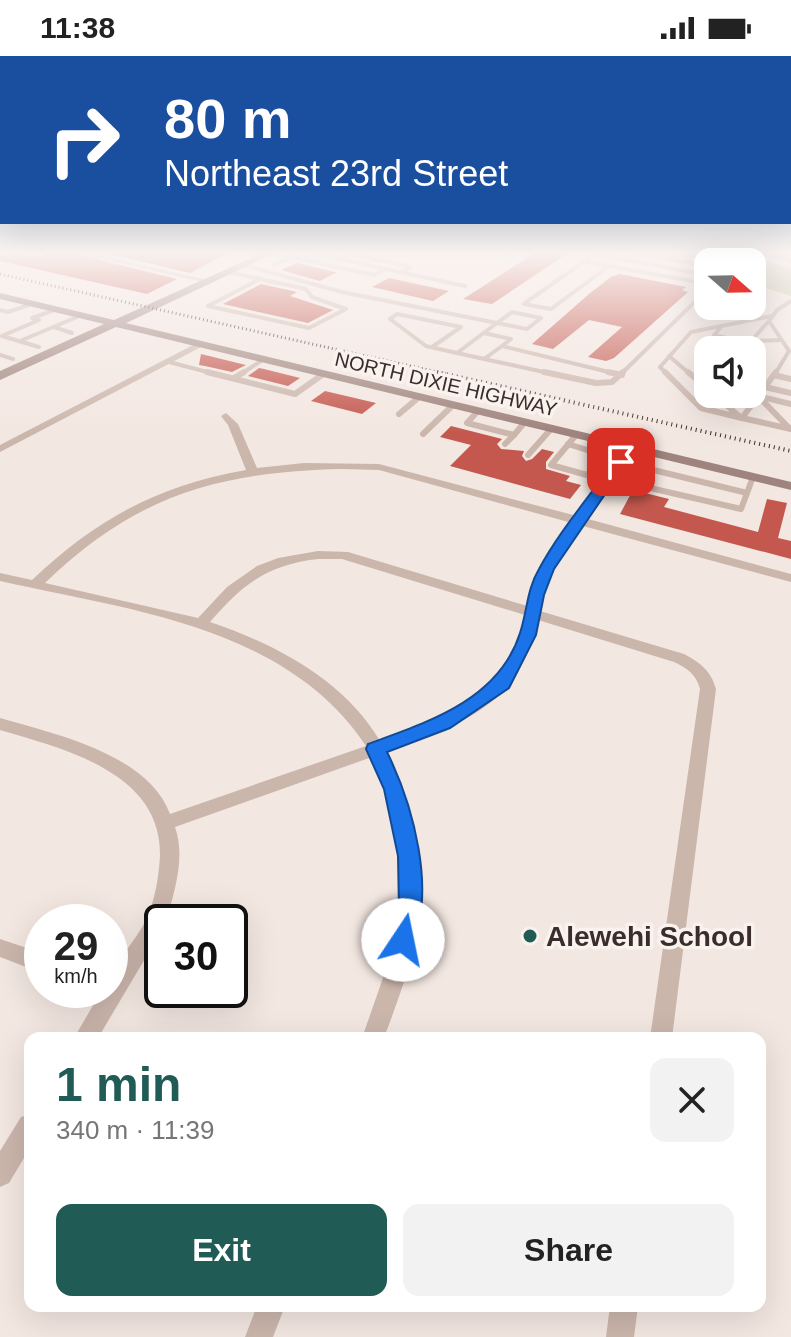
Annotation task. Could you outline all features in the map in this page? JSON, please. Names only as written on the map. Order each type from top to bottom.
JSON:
[{"type":"main road","name":"NORTH DIXIE HIGHWAY","points":[[33,313],[40,328],[77,317],[98,322],[117,320],[198,346],[322,375],[362,379],[418,398],[551,429],[572,440],[630,455],[791,486]]},
{"type":"main road","name":"NORTH DIXIE HIGHWAY","points":[[90,313],[362,379],[630,455],[791,473]]},
{"type":"main road","points":[[117,320],[130,313]]},
{"type":"main road","points":[[0,376],[134,313]]},
{"type":"main road","points":[[0,364],[13,359],[40,328],[72,333],[98,322]]},
{"type":"street","points":[[0,449],[198,346]]},
{"type":"street","points":[[226,416],[233,424],[253,472]]},
{"type":"street","points":[[166,823],[444,723],[503,683],[528,635],[538,586],[546,569],[580,521],[616,480],[630,455]]},
{"type":"street","points":[[35,585],[90,536],[113,522],[198,485],[253,472],[321,465],[379,467],[791,578]]},
{"type":"street","points":[[201,624],[233,586],[252,573],[280,561],[343,555],[366,559],[694,665],[705,676],[708,689],[662,1032]]},
{"type":"street","points":[[0,577],[201,624],[238,637],[317,681],[357,723],[375,749],[395,789],[409,856],[411,911],[388,998],[375,1032]]},
{"type":"street","points":[[0,724],[77,746],[120,766],[146,787],[166,823],[171,864],[164,902],[156,922],[128,965]]},
{"type":"street","points":[[0,948],[24,957]]},
{"type":"street","points":[[88,1032],[102,1008]]},
{"type":"street","points":[[0,1174],[24,1136]]},
{"type":"street","points":[[259,1337],[269,1312]]},
{"type":"street","points":[[620,1337],[623,1312]]},
{"type":"lane","points":[[239,313],[309,328],[339,313]]},
{"type":"lane","points":[[447,313],[527,329],[541,318],[516,313]]},
{"type":"lane","points":[[457,353],[511,313]]},
{"type":"lane","points":[[432,347],[461,327],[397,314],[390,319],[426,346],[602,383],[612,382],[683,313]]},
{"type":"lane","points":[[755,336],[775,313]]},
{"type":"lane","points":[[770,319],[691,332],[660,367],[701,408],[790,429]]},
{"type":"lane","points":[[766,386],[789,351],[770,319]]},
{"type":"lane","points":[[720,336],[714,335],[722,326]]},
{"type":"lane","points":[[40,328],[2,336],[10,332],[40,328],[72,333]]},
{"type":"lane","points":[[484,333],[511,339],[484,359]]},
{"type":"lane","points":[[766,340],[781,340]]},
{"type":"lane","points":[[502,346],[622,375]]},
{"type":"lane","points":[[0,355],[13,359]]},
{"type":"lane","points":[[669,356],[694,377]]},
{"type":"lane","points":[[234,378],[261,361]]},
{"type":"lane","points":[[169,362],[295,394],[322,375]]},
{"type":"lane","points":[[774,375],[791,379]]},
{"type":"lane","points":[[766,387],[791,393]]},
{"type":"lane","points":[[399,414],[418,398]]},
{"type":"lane","points":[[766,398],[791,404]]},
{"type":"lane","points":[[766,404],[790,429]]},
{"type":"lane","points":[[423,434],[452,406]]},
{"type":"lane","points":[[730,408],[742,418]]},
{"type":"lane","points":[[742,418],[749,408]]},
{"type":"lane","points":[[477,412],[467,423],[514,435]]},
{"type":"lane","points":[[505,444],[524,423]]},
{"type":"lane","points":[[528,455],[551,429]]},
{"type":"lane","points":[[603,455],[587,475],[551,465],[572,440],[603,455],[630,455],[747,493]]},
{"type":"lane","points":[[616,480],[741,509],[753,477]]},
{"type":"building","points":[[262,313],[328,313],[308,323]]},
{"type":"building","points":[[568,313],[665,313],[614,358],[606,361],[588,357],[622,327],[589,320],[553,349],[532,344]]},
{"type":"building","points":[[201,354],[246,365],[232,372],[199,365]]},
{"type":"building","points":[[259,368],[300,378],[288,386],[248,376]]},
{"type":"building","points":[[325,391],[376,403],[362,414],[311,401]]},
{"type":"building","points":[[451,426],[502,439],[497,444],[501,449],[524,451],[522,456],[526,461],[542,449],[554,452],[546,462],[546,469],[570,476],[566,481],[581,485],[570,499],[450,466],[471,445],[440,437]]},
{"type":"building","points":[[633,490],[669,499],[664,507],[758,532],[767,499],[787,503],[778,538],[791,541],[791,559],[620,514]]},
{"type":"railway","points":[[173,313],[446,374]]},
{"type":"railway","points":[[437,372],[791,451]]},
{"type":"place","name":"Alewehi School","points":[[530,936]]},
{"type":"route","points":[[403,940],[411,911],[409,856],[395,789],[375,749],[444,723],[469,709],[503,683],[528,635],[538,586],[546,569],[621,462]]}]
